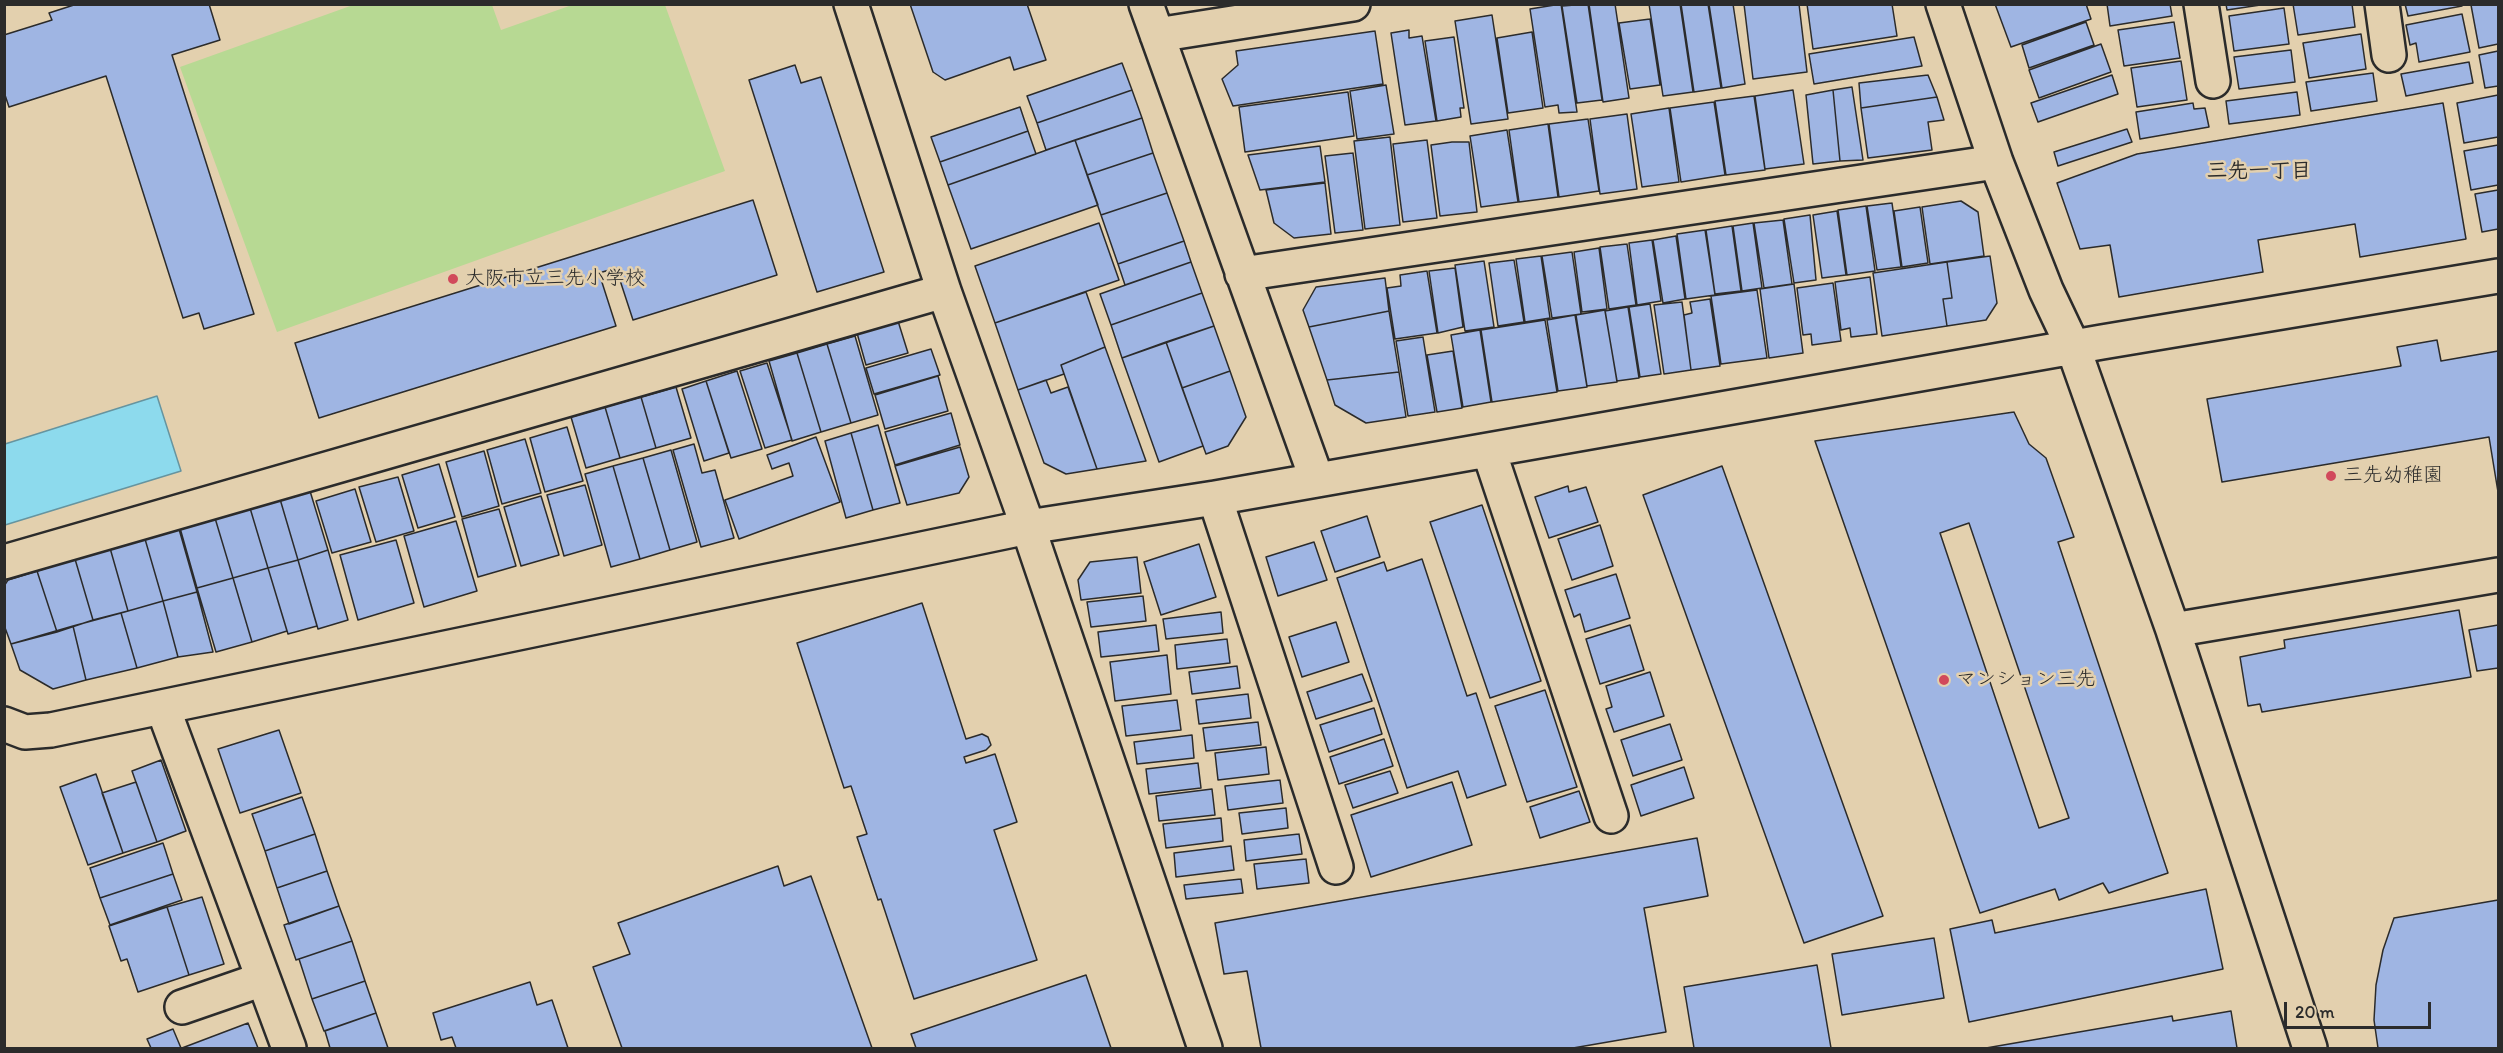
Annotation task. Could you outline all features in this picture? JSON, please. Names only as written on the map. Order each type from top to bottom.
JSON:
[{"type":"street","points":[[851,4],[944,291],[1028,527],[1205,1048]]},
{"type":"street","points":[[1146,4],[1317,480]]},
{"type":"street","points":[[1157,35],[1353,4]]},
{"type":"street","points":[[1943,4],[1996,162],[2046,290],[2073,347],[2173,630],[2310,1048]]},
{"type":"street","points":[[2200,4],[2212,81]]},
{"type":"street","points":[[2382,4],[2389,56]]},
{"type":"street","points":[[1242,274],[1996,162]]},
{"type":"street","points":[[4,724],[25,732],[51,730],[1028,527],[1215,498],[2073,347],[2499,276]]},
{"type":"street","points":[[4,562],[944,291]]},
{"type":"street","points":[[1489,451],[1611,816]]},
{"type":"street","points":[[1215,498],[1336,867]]},
{"type":"street","points":[[2173,630],[2499,575]]},
{"type":"street","points":[[163,708],[289,1048]]},
{"type":"street","points":[[182,1007],[263,979]]},
{"type":"green space","points":[[353,5],[492,5],[501,30],[572,5],[665,5],[725,171],[277,332],[180,67]]},
{"type":"water","points":[[157,396],[181,471],[5,525],[5,444]]},
{"type":"building","points":[[77,4],[209,4],[220,40],[172,55],[254,314],[204,329],[199,313],[183,318],[106,76],[9,107],[4,92],[4,35],[52,20],[49,13]]},
{"type":"building","points":[[910,4],[1027,4],[1046,60],[1014,70],[1010,57],[945,80],[933,72]]},
{"type":"building","points":[[1561,4],[1577,112],[1559,113],[1558,105],[1545,107],[1530,9]]},
{"type":"building","points":[[1588,4],[1602,100],[1577,103],[1562,6]]},
{"type":"building","points":[[1589,4],[1615,4],[1629,98],[1603,102]]},
{"type":"building","points":[[1649,4],[1680,4],[1693,92],[1663,96]]},
{"type":"building","points":[[1681,4],[1708,4],[1721,88],[1694,92]]},
{"type":"building","points":[[1709,4],[1733,4],[1745,84],[1722,88]]},
{"type":"building","points":[[1744,4],[1799,4],[1807,72],[1753,79]]},
{"type":"building","points":[[1807,4],[1892,4],[1897,36],[1813,49]]},
{"type":"building","points":[[1995,4],[2086,4],[2091,19],[2011,47]]},
{"type":"building","points":[[2107,4],[2170,4],[2172,16],[2110,26]]},
{"type":"building","points":[[2226,4],[2267,4],[2227,10]]},
{"type":"building","points":[[2293,4],[2352,4],[2355,27],[2298,35]]},
{"type":"building","points":[[2405,4],[2462,4],[2462,6],[2408,16]]},
{"type":"building","points":[[2498,4],[2498,44],[2479,48],[2471,5]]},
{"type":"building","points":[[2284,8],[2289,44],[2234,51],[2229,16]]},
{"type":"building","points":[[2462,14],[2470,52],[2419,62],[2416,43],[2410,45],[2406,25]]},
{"type":"building","points":[[1492,15],[1508,119],[1471,124],[1455,21]]},
{"type":"building","points":[[1650,19],[1660,85],[1630,89],[1619,23]]},
{"type":"building","points":[[2086,22],[2094,45],[2029,68],[2022,45]]},
{"type":"building","points":[[2174,22],[2180,58],[2124,66],[2118,30]]},
{"type":"building","points":[[1409,30],[1409,38],[1422,36],[1436,121],[1405,125],[1391,33]]},
{"type":"building","points":[[1375,31],[1383,84],[1233,106],[1222,79],[1238,65],[1236,51]]},
{"type":"building","points":[[1532,32],[1543,108],[1508,113],[1497,38]]},
{"type":"building","points":[[2361,34],[2366,69],[2309,78],[2303,43]]},
{"type":"building","points":[[1454,37],[1464,108],[1460,108],[1461,117],[1437,121],[1425,41]]},
{"type":"building","points":[[1914,37],[1922,66],[1814,84],[1809,54]]},
{"type":"building","points":[[2101,44],[2111,72],[2039,98],[2029,70]]},
{"type":"building","points":[[2291,50],[2295,82],[2239,89],[2234,57]]},
{"type":"building","points":[[2498,51],[2498,86],[2485,88],[2479,55]]},
{"type":"building","points":[[2181,61],[2187,100],[2137,107],[2131,68]]},
{"type":"building","points":[[2469,62],[2473,83],[2406,96],[2401,74]]},
{"type":"building","points":[[1122,63],[1132,90],[1037,123],[1027,96]]},
{"type":"building","points":[[795,65],[801,83],[821,77],[884,272],[817,292],[749,80]]},
{"type":"building","points":[[2373,73],[2377,101],[2311,111],[2306,82]]},
{"type":"building","points":[[1928,75],[1937,97],[1861,108],[1859,83]]},
{"type":"building","points":[[2112,75],[2118,94],[2038,122],[2031,103]]},
{"type":"building","points":[[1386,85],[1394,134],[1357,139],[1350,91]]},
{"type":"building","points":[[1852,87],[1863,160],[1840,161],[1833,90]]},
{"type":"building","points":[[1132,90],[1142,118],[1046,150],[1037,123]]},
{"type":"building","points":[[1793,90],[1804,164],[1765,169],[1755,96]]},
{"type":"building","points":[[1833,90],[1840,161],[1813,164],[1806,95]]},
{"type":"building","points":[[1348,92],[1354,136],[1245,152],[1239,107]]},
{"type":"building","points":[[2297,92],[2300,115],[2229,124],[2226,101]]},
{"type":"building","points":[[2498,95],[2498,137],[2464,143],[2457,103]]},
{"type":"building","points":[[1754,96],[1765,170],[1726,175],[1715,101]]},
{"type":"building","points":[[1937,97],[1944,120],[1928,122],[1932,150],[1868,158],[1861,108]]},
{"type":"building","points":[[1714,102],[1725,175],[1681,182],[1670,108]]},
{"type":"building","points":[[2193,103],[2194,109],[2205,108],[2209,127],[2140,139],[2136,112]]},
{"type":"building","points":[[2443,103],[2466,239],[2360,257],[2355,224],[2258,240],[2263,272],[2119,297],[2110,245],[2080,249],[2057,183],[2137,154]]},
{"type":"building","points":[[1020,107],[1028,131],[940,162],[931,137]]},
{"type":"building","points":[[1669,108],[1679,182],[1642,187],[1631,114]]},
{"type":"building","points":[[1627,114],[1637,189],[1600,194],[1590,119]]},
{"type":"building","points":[[1142,118],[1153,153],[1087,175],[1075,140]]},
{"type":"building","points":[[1588,119],[1599,191],[1559,197],[1549,124]]},
{"type":"building","points":[[1548,124],[1558,197],[1519,202],[1509,130]]},
{"type":"building","points":[[2127,129],[2132,142],[2058,166],[2054,152]]},
{"type":"building","points":[[1507,130],[1518,202],[1481,207],[1470,136]]},
{"type":"building","points":[[1028,131],[1036,154],[948,185],[940,162]]},
{"type":"building","points":[[1390,137],[1400,225],[1365,229],[1354,141]]},
{"type":"building","points":[[1075,140],[1098,205],[971,249],[948,185]]},
{"type":"building","points":[[1427,140],[1437,218],[1403,222],[1393,144]]},
{"type":"building","points":[[1469,142],[1477,212],[1440,216],[1431,145]]},
{"type":"building","points":[[2498,145],[2498,185],[2471,190],[2464,151]]},
{"type":"building","points":[[1320,146],[1325,182],[1260,190],[1248,155]]},
{"type":"building","points":[[1153,153],[1167,193],[1101,215],[1087,175]]},
{"type":"building","points":[[1353,153],[1363,230],[1335,233],[1325,156]]},
{"type":"building","points":[[1325,183],[1331,234],[1294,238],[1274,223],[1266,190]]},
{"type":"building","points":[[2498,190],[2498,229],[2482,232],[2475,194]]},
{"type":"building","points":[[1167,193],[1184,241],[1118,264],[1101,215]]},
{"type":"building","points":[[753,200],[777,275],[633,320],[616,268],[599,273],[616,326],[319,418],[295,343]]},
{"type":"building","points":[[1961,201],[1978,212],[1984,256],[1930,264],[1922,207]]},
{"type":"building","points":[[1892,203],[1901,267],[1877,270],[1867,206]]},
{"type":"building","points":[[1866,206],[1875,271],[1847,275],[1838,210]]},
{"type":"building","points":[[1920,207],[1928,263],[1902,267],[1894,211]]},
{"type":"building","points":[[1837,211],[1846,275],[1822,278],[1813,215]]},
{"type":"building","points":[[1810,215],[1816,280],[1794,283],[1784,219]]},
{"type":"building","points":[[1783,220],[1792,284],[1764,288],[1754,223]]},
{"type":"building","points":[[1099,223],[1119,280],[995,323],[975,266]]},
{"type":"building","points":[[1753,223],[1762,288],[1742,291],[1733,226]]},
{"type":"building","points":[[1732,226],[1741,291],[1715,294],[1706,230]]},
{"type":"building","points":[[1705,230],[1715,295],[1686,299],[1677,234]]},
{"type":"building","points":[[1676,236],[1685,299],[1663,303],[1653,240]]},
{"type":"building","points":[[1652,240],[1661,301],[1637,305],[1629,243]]},
{"type":"building","points":[[1184,241],[1191,262],[1125,285],[1118,264]]},
{"type":"building","points":[[1627,244],[1636,305],[1609,309],[1600,247]]},
{"type":"building","points":[[1599,248],[1607,309],[1582,312],[1574,252]]},
{"type":"building","points":[[1572,252],[1581,314],[1552,318],[1542,256]]},
{"type":"building","points":[[1541,256],[1550,318],[1525,322],[1516,259]]},
{"type":"building","points":[[1990,256],[1997,303],[1986,320],[1947,326],[1943,299],[1952,298],[1947,262]]},
{"type":"building","points":[[1514,260],[1524,322],[1498,326],[1489,263]]},
{"type":"building","points":[[1484,261],[1494,327],[1465,331],[1455,265]]},
{"type":"building","points":[[1191,262],[1202,293],[1111,325],[1100,294]]},
{"type":"building","points":[[1947,262],[1952,298],[1943,299],[1947,326],[1882,336],[1873,273]]},
{"type":"building","points":[[1455,268],[1463,327],[1438,333],[1429,271]]},
{"type":"building","points":[[1427,271],[1437,333],[1395,339],[1387,288],[1401,286],[1400,275]]},
{"type":"building","points":[[1870,277],[1877,334],[1851,337],[1850,328],[1841,330],[1835,282]]},
{"type":"building","points":[[1385,278],[1389,311],[1309,327],[1303,310],[1316,287]]},
{"type":"building","points":[[1833,283],[1841,341],[1812,345],[1811,334],[1803,335],[1797,288]]},
{"type":"building","points":[[1794,284],[1803,353],[1769,358],[1760,289]]},
{"type":"building","points":[[1757,290],[1767,358],[1721,364],[1711,296]]},
{"type":"building","points":[[1086,292],[1105,347],[1061,365],[1064,374],[1018,390],[995,323]]},
{"type":"building","points":[[1202,293],[1214,326],[1122,358],[1111,325]]},
{"type":"building","points":[[1710,299],[1720,366],[1691,370],[1684,315],[1692,313],[1690,302]]},
{"type":"building","points":[[1682,302],[1691,370],[1664,374],[1654,305]]},
{"type":"building","points":[[1650,304],[1661,374],[1640,377],[1629,307]]},
{"type":"building","points":[[1628,307],[1639,378],[1617,381],[1605,311]]},
{"type":"building","points":[[1605,310],[1617,382],[1587,386],[1576,315]]},
{"type":"building","points":[[1389,311],[1399,372],[1327,380],[1309,327]]},
{"type":"building","points":[[1575,315],[1587,387],[1558,391],[1547,320]]},
{"type":"building","points":[[1545,320],[1557,392],[1492,402],[1481,330]]},
{"type":"building","points":[[898,321],[908,353],[866,365],[857,333]]},
{"type":"building","points":[[1214,326],[1230,371],[1182,388],[1166,342]]},
{"type":"building","points":[[1480,330],[1491,402],[1463,407],[1451,335]]},
{"type":"building","points":[[855,336],[878,415],[851,423],[827,344]]},
{"type":"building","points":[[1423,337],[1435,412],[1408,416],[1396,341]]},
{"type":"building","points":[[2437,340],[2441,361],[2498,351],[2498,492],[2489,437],[2222,482],[2207,399],[2401,366],[2397,347]]},
{"type":"building","points":[[1166,342],[1203,446],[1159,462],[1122,358]]},
{"type":"building","points":[[827,344],[851,423],[821,432],[797,353]]},
{"type":"building","points":[[1105,347],[1146,461],[1097,469],[1061,365]]},
{"type":"building","points":[[931,349],[940,375],[874,394],[866,368]]},
{"type":"building","points":[[1453,351],[1462,408],[1437,412],[1427,355]]},
{"type":"building","points":[[797,353],[821,432],[792,441],[769,361]]},
{"type":"building","points":[[767,363],[792,440],[765,448],[740,371]]},
{"type":"building","points":[[737,371],[762,449],[731,458],[706,381]]},
{"type":"building","points":[[1230,371],[1246,417],[1228,446],[1206,454],[1182,388]]},
{"type":"building","points":[[1399,372],[1406,417],[1366,423],[1335,405],[1327,380]]},
{"type":"building","points":[[938,376],[948,411],[885,429],[875,395]]},
{"type":"building","points":[[1046,380],[1051,393],[1068,387],[1097,469],[1066,474],[1044,463],[1018,390]]},
{"type":"building","points":[[706,381],[729,453],[704,461],[682,389]]},
{"type":"building","points":[[676,387],[691,438],[656,448],[641,397]]},
{"type":"building","points":[[641,397],[656,448],[620,458],[605,407]]},
{"type":"building","points":[[605,407],[620,458],[586,468],[571,417]]},
{"type":"building","name":"マンション三先","points":[[2014,412],[2029,444],[2046,458],[2074,537],[2058,542],[2168,873],[2109,893],[2103,883],[2059,900],[2055,889],[1980,913],[1815,441]],"holes":[[[1969,523],[2069,818],[2039,828],[1940,533]]]},
{"type":"building","points":[[951,413],[960,445],[895,465],[885,432]]},
{"type":"building","points":[[878,425],[900,503],[873,510],[851,433]]},
{"type":"building","points":[[567,427],[583,481],[545,492],[530,438]]},
{"type":"building","points":[[851,433],[873,510],[846,518],[825,441]]},
{"type":"building","points":[[816,437],[840,502],[739,539],[725,500],[793,476],[789,463],[772,469],[767,455]]},
{"type":"building","points":[[525,439],[541,493],[502,504],[487,450]]},
{"type":"building","points":[[694,444],[702,473],[715,470],[734,538],[701,547],[673,450]]},
{"type":"building","points":[[960,447],[969,477],[959,493],[907,505],[895,466]]},
{"type":"building","points":[[671,450],[697,542],[670,550],[643,458]]},
{"type":"building","points":[[484,451],[499,506],[462,517],[446,462]]},
{"type":"building","points":[[643,458],[670,550],[640,559],[613,466]]},
{"type":"building","points":[[439,464],[455,517],[418,528],[402,475]]},
{"type":"building","points":[[613,466],[640,559],[611,567],[585,474]]},
{"type":"building","points":[[1722,466],[1883,916],[1804,943],[1643,495]]},
{"type":"building","points":[[398,477],[414,531],[376,542],[359,487]]},
{"type":"building","points":[[585,485],[602,545],[564,556],[547,495]]},
{"type":"building","points":[[1568,486],[1569,492],[1586,487],[1598,522],[1549,538],[1535,497]]},
{"type":"building","points":[[355,489],[371,542],[332,553],[316,501]]},
{"type":"building","points":[[310,491],[328,550],[298,560],[280,499]]},
{"type":"building","points":[[541,496],[559,555],[521,566],[504,507]]},
{"type":"building","points":[[280,499],[298,560],[268,568],[250,508]]},
{"type":"building","points":[[1482,505],[1541,681],[1490,698],[1430,522]]},
{"type":"building","points":[[250,508],[268,568],[233,578],[215,518]]},
{"type":"building","points":[[499,509],[516,566],[478,577],[462,519]]},
{"type":"building","points":[[1367,516],[1380,557],[1335,572],[1321,531]]},
{"type":"building","points":[[215,518],[233,578],[197,588],[180,528]]},
{"type":"building","points":[[456,521],[477,591],[424,607],[404,536]]},
{"type":"building","points":[[1600,525],[1613,566],[1572,580],[1558,539]]},
{"type":"building","points":[[179,529],[197,592],[163,601],[145,539]]},
{"type":"building","points":[[145,539],[163,601],[128,611],[110,548]]},
{"type":"building","points":[[396,540],[414,603],[358,620],[340,555]]},
{"type":"building","points":[[1314,542],[1327,580],[1278,596],[1266,557]]},
{"type":"building","points":[[1199,544],[1216,597],[1161,615],[1144,562]]},
{"type":"building","points":[[110,548],[128,611],[93,620],[75,559]]},
{"type":"building","points":[[328,550],[348,620],[318,629],[298,560]]},
{"type":"building","points":[[1137,557],[1141,593],[1081,600],[1078,580],[1090,562]]},
{"type":"building","points":[[75,559],[93,620],[57,632],[37,571]]},
{"type":"building","points":[[1422,559],[1467,696],[1476,693],[1506,785],[1467,798],[1458,771],[1407,788],[1337,578],[1384,562],[1387,571]]},
{"type":"building","points":[[298,560],[317,626],[288,634],[268,568]]},
{"type":"building","points":[[268,568],[287,631],[252,642],[233,578]]},
{"type":"building","points":[[37,571],[57,632],[11,644],[4,625],[4,586],[8,580]]},
{"type":"building","points":[[1616,574],[1630,618],[1585,632],[1580,614],[1574,617],[1565,590]]},
{"type":"building","points":[[233,578],[252,642],[216,652],[197,588]]},
{"type":"building","points":[[197,592],[213,652],[178,657],[163,601]]},
{"type":"building","points":[[1143,596],[1146,621],[1091,627],[1087,602]]},
{"type":"building","points":[[163,601],[178,657],[137,668],[121,613]]},
{"type":"building","points":[[922,603],[966,739],[982,734],[988,737],[991,745],[986,750],[964,757],[966,763],[995,754],[1017,822],[994,830],[1037,960],[914,999],[881,899],[878,900],[857,837],[867,834],[851,786],[844,788],[797,643]]},
{"type":"building","points":[[2459,610],[2471,677],[2262,712],[2260,704],[2248,706],[2240,657],[2285,648],[2284,640]]},
{"type":"building","points":[[1221,612],[1223,633],[1166,639],[1163,619]]},
{"type":"building","points":[[121,613],[137,668],[86,680],[73,626]]},
{"type":"building","points":[[1336,622],[1349,662],[1302,677],[1289,637]]},
{"type":"building","points":[[1156,625],[1159,651],[1101,657],[1098,632]]},
{"type":"building","points":[[1630,625],[1644,670],[1600,684],[1586,639]]},
{"type":"building","points":[[2498,625],[2498,668],[2477,671],[2469,630]]},
{"type":"building","points":[[73,626],[86,680],[53,689],[20,670],[11,644]]},
{"type":"building","points":[[1227,639],[1230,663],[1177,669],[1175,645]]},
{"type":"building","points":[[1167,655],[1171,694],[1115,701],[1110,662]]},
{"type":"building","points":[[1237,666],[1240,688],[1192,694],[1189,672]]},
{"type":"building","points":[[1650,672],[1664,716],[1614,732],[1606,709],[1612,707],[1606,686]]},
{"type":"building","points":[[1362,674],[1372,701],[1316,719],[1307,692]]},
{"type":"building","points":[[1545,690],[1577,787],[1527,802],[1495,706]]},
{"type":"building","points":[[1248,694],[1251,718],[1199,724],[1196,700]]},
{"type":"building","points":[[1177,700],[1181,730],[1126,736],[1122,706]]},
{"type":"building","points":[[1374,708],[1382,734],[1329,752],[1320,725]]},
{"type":"building","points":[[1258,722],[1261,745],[1206,751],[1203,728]]},
{"type":"building","points":[[1670,724],[1682,760],[1633,776],[1621,740]]},
{"type":"building","points":[[279,730],[301,793],[240,813],[218,749]]},
{"type":"building","points":[[1192,735],[1194,758],[1137,764],[1134,742]]},
{"type":"building","points":[[1384,739],[1393,766],[1339,784],[1330,757]]},
{"type":"building","points":[[1266,747],[1269,774],[1218,780],[1215,753]]},
{"type":"building","points":[[161,760],[186,831],[157,842],[132,771]]},
{"type":"building","points":[[1198,763],[1201,788],[1149,794],[1146,769]]},
{"type":"building","points":[[1684,767],[1694,798],[1641,816],[1631,785]]},
{"type":"building","points":[[1390,771],[1398,793],[1353,808],[1345,785]]},
{"type":"building","points":[[96,774],[123,853],[88,865],[60,787]]},
{"type":"building","points":[[1280,780],[1283,803],[1228,810],[1225,786]]},
{"type":"building","points":[[136,782],[157,842],[123,853],[102,793]]},
{"type":"building","points":[[1452,782],[1472,845],[1371,877],[1351,815]]},
{"type":"building","points":[[1212,789],[1215,815],[1159,821],[1156,796]]},
{"type":"building","points":[[1579,791],[1590,822],[1540,838],[1530,807]]},
{"type":"building","points":[[302,797],[315,834],[265,851],[252,814]]},
{"type":"building","points":[[1286,808],[1288,828],[1242,834],[1239,813]]},
{"type":"building","points":[[1221,818],[1223,841],[1166,848],[1163,824]]},
{"type":"building","points":[[315,834],[327,871],[277,888],[265,851]]},
{"type":"building","points":[[1299,834],[1302,854],[1246,861],[1244,840]]},
{"type":"building","points":[[1697,838],[1708,896],[1644,908],[1666,1032],[1573,1048],[1261,1048],[1247,971],[1224,974],[1215,923]]},
{"type":"building","points":[[163,843],[173,874],[100,898],[90,868]]},
{"type":"building","points":[[1231,846],[1234,870],[1176,877],[1174,853]]},
{"type":"building","points":[[1306,859],[1309,883],[1257,889],[1254,864]]},
{"type":"building","points":[[778,866],[784,886],[811,876],[872,1048],[622,1048],[593,967],[630,954],[618,923]]},
{"type":"building","points":[[327,871],[339,906],[289,924],[277,888]]},
{"type":"building","points":[[173,874],[182,900],[110,925],[100,898]]},
{"type":"building","points":[[1241,879],[1243,893],[1186,899],[1184,885]]},
{"type":"building","points":[[2206,889],[2223,969],[1969,1022],[1950,929],[1992,920],[1995,933]]},
{"type":"building","points":[[202,897],[224,964],[189,975],[167,907]]},
{"type":"building","points":[[2498,900],[2498,1048],[2378,1048],[2374,1020],[2376,985],[2383,950],[2394,918]]},
{"type":"building","points":[[339,906],[352,941],[296,960],[284,925]]},
{"type":"building","points":[[167,907],[189,975],[138,992],[127,959],[121,961],[109,926]]},
{"type":"building","points":[[1934,938],[1944,998],[1842,1015],[1832,954]]},
{"type":"building","points":[[352,941],[365,981],[312,999],[299,959]]},
{"type":"building","points":[[1817,965],[1831,1048],[1694,1048],[1684,987]]},
{"type":"building","points":[[1086,975],[1111,1048],[916,1048],[911,1034]]},
{"type":"building","points":[[365,981],[376,1013],[324,1031],[312,999]]},
{"type":"building","points":[[530,982],[537,1005],[552,1000],[568,1048],[456,1048],[452,1037],[441,1040],[433,1013]]},
{"type":"building","points":[[2231,1011],[2237,1048],[1986,1048],[2172,1016],[2173,1021]]},
{"type":"building","points":[[376,1013],[388,1048],[330,1048],[325,1031]]},
{"type":"building","points":[[248,1023],[258,1048],[182,1048]]},
{"type":"building","points":[[173,1029],[181,1048],[151,1048],[147,1039]]},
{"type":"place","name":"大阪市立三先小学校","points":[[453,279]]},
{"type":"place","name":"三先幼稚園","points":[[2331,476]]},
{"type":"place","name":"マンション三先","points":[[1944,680]]},
{"type":"district","name":"三先一丁目","points":[[2259,172]]}]
